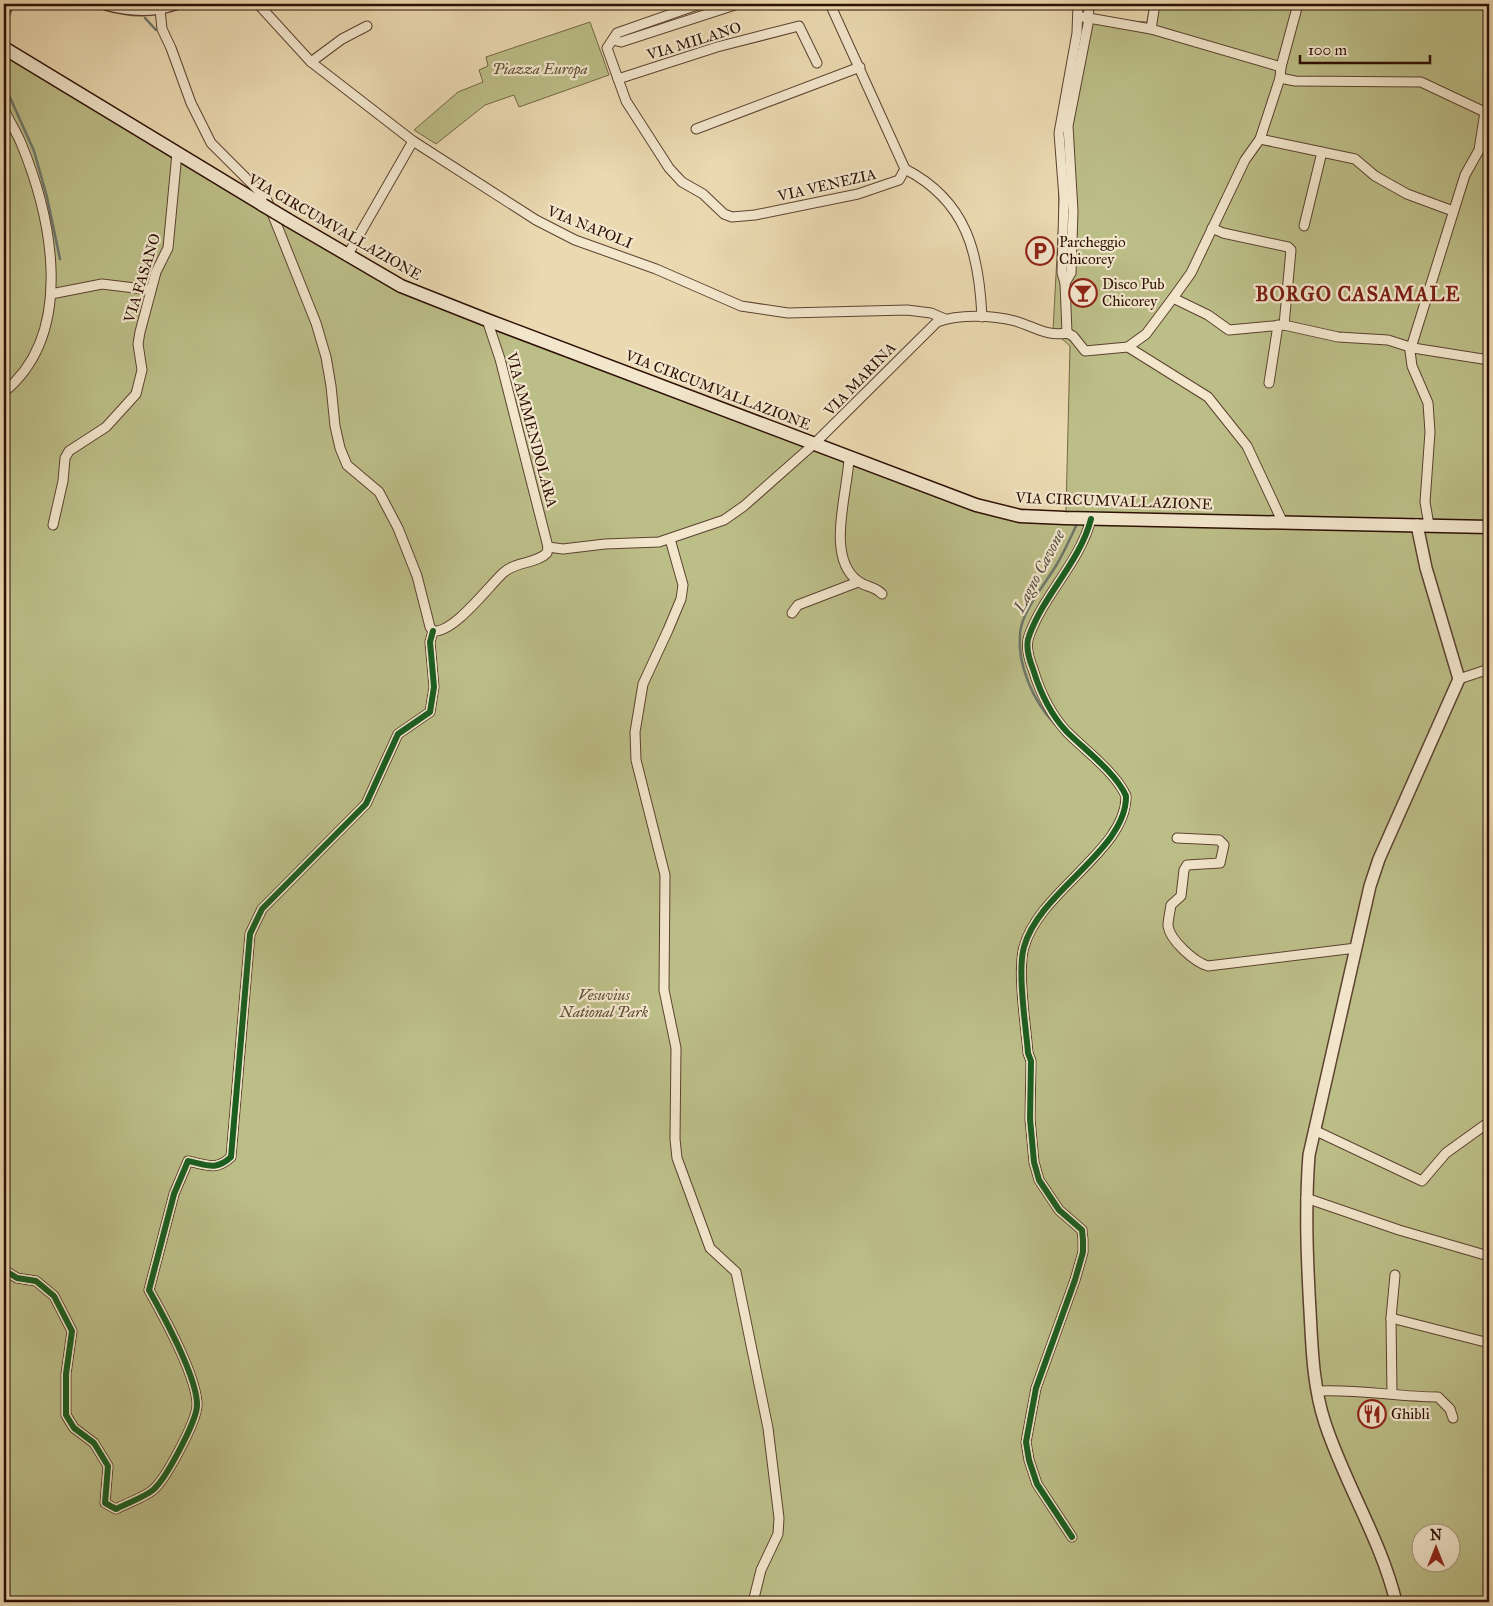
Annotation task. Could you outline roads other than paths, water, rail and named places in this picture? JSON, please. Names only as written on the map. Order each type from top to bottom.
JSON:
[{"type":"main road","name":"VIA CIRCUMVALLAZIONE","points":[[4,48],[347,256],[401,286],[849,458],[1006,513],[1086,519],[1489,527]]},
{"type":"street","points":[[106,4],[128,10],[160,10],[175,4]]},
{"type":"street","name":"VIA NAPOLI","points":[[258,4],[312,62],[413,141],[536,220],[575,240],[656,269],[741,306],[788,313],[907,310],[931,313],[945,319]]},
{"type":"street","points":[[618,79],[607,48],[617,32],[670,8],[700,4]]},
{"type":"street","name":"VIA MILANO","points":[[612,40],[622,42],[738,4]]},
{"type":"street","points":[[830,4],[905,169],[926,179],[967,231],[978,264],[982,318]]},
{"type":"street","points":[[1067,333],[1065,283],[1062,272],[1064,198],[1059,133],[1078,16],[1078,4]]},
{"type":"street","points":[[1065,283],[1070,273],[1074,211],[1068,126],[1088,17],[1088,4]]},
{"type":"street","points":[[1151,29],[1155,4]]},
{"type":"street","points":[[945,319],[982,318],[1015,321],[1052,334],[1067,333],[1073,336],[1085,351],[1128,347],[1146,334],[1191,273],[1244,160],[1260,139],[1280,78],[1281,67],[1298,4]]},
{"type":"street","points":[[4,1270],[17,1278],[36,1281],[54,1296],[72,1331],[66,1374],[66,1415],[74,1428],[94,1443],[108,1466],[105,1503],[116,1509],[153,1490],[168,1471],[186,1437],[197,1407],[194,1386],[162,1313],[149,1290],[174,1194],[188,1161],[210,1166],[222,1165],[231,1157],[250,934],[262,909],[366,804],[398,734],[430,712],[434,687],[430,642],[433,631],[430,627],[417,576],[398,528],[379,492],[347,464],[340,448],[335,426],[332,386],[316,323],[266,198],[211,143],[191,103],[162,29],[160,10]]},
{"type":"street","points":[[1078,16],[1151,29],[1281,67]]},
{"type":"street","points":[[312,62],[342,39],[367,26]]},
{"type":"street","name":"VIA MILANO","points":[[618,79],[718,47],[799,26],[817,63]]},
{"type":"street","points":[[696,129],[860,67]]},
{"type":"street","points":[[1280,78],[1295,81],[1421,82],[1487,113],[1480,150],[1466,171],[1410,351],[1412,366],[1428,403],[1430,432],[1423,525],[1426,568],[1459,679],[1378,859],[1308,1156],[1306,1198],[1311,1334],[1318,1391],[1324,1421],[1334,1450],[1382,1559],[1396,1602]]},
{"type":"street","name":"VIA VENEZIA","points":[[618,79],[637,121],[669,168],[682,182],[703,194],[724,214],[732,217],[755,215],[858,194],[894,182],[903,175],[905,169]]},
{"type":"street","points":[[4,109],[21,142],[40,196],[49,254],[50,294],[48,319],[34,356],[18,380],[4,392]]},
{"type":"street","points":[[1260,139],[1355,159],[1375,176],[1407,194],[1453,211]]},
{"type":"street","points":[[347,256],[413,141]]},
{"type":"street","points":[[1304,226],[1322,152]]},
{"type":"street","name":"VIA FASANO","points":[[53,525],[63,481],[65,458],[69,452],[106,426],[136,394],[142,370],[138,344],[151,290],[168,248],[177,153]]},
{"type":"street","points":[[1212,228],[1223,233],[1288,246],[1291,250],[1281,325],[1268,383]]},
{"type":"street","points":[[50,294],[102,284],[151,290]]},
{"type":"street","points":[[1174,298],[1208,315],[1229,330],[1281,325],[1338,337],[1388,340],[1412,348],[1489,360]]},
{"type":"street","name":"VIA MARINA","points":[[670,539],[724,520],[744,506],[814,444],[927,330],[945,319]]},
{"type":"street","name":"VIA AMMENDOLARA","points":[[487,320],[500,359],[548,547]]},
{"type":"street","points":[[1128,347],[1208,397],[1247,446],[1283,522]]},
{"type":"street","points":[[849,458],[840,532],[840,551],[845,563],[858,582]]},
{"type":"street","points":[[1072,1537],[1037,1484],[1029,1460],[1026,1442],[1036,1388],[1076,1280],[1083,1252],[1083,1240],[1082,1230],[1059,1210],[1039,1180],[1034,1162],[1030,1119],[1031,1066],[1028,1053],[1022,967],[1023,949],[1030,930],[1042,912],[1064,886],[1115,832],[1126,802],[1126,796],[1097,761],[1055,718],[1038,686],[1028,649],[1028,638],[1083,541],[1086,519]]},
{"type":"street","points":[[433,631],[438,632],[450,624],[479,600],[492,584],[512,566],[542,557],[548,553],[548,547],[563,549],[604,544],[638,544],[670,539],[683,585],[681,599],[643,684],[635,732],[636,760],[665,875],[664,990],[676,1048],[675,1139],[677,1158],[710,1248],[736,1272],[768,1428],[779,1518],[778,1534],[761,1570],[753,1602]]},
{"type":"street","points":[[792,613],[798,605],[858,582],[868,585],[882,594]]},
{"type":"street","points":[[1459,679],[1489,669]]},
{"type":"street","points":[[1177,838],[1220,840],[1224,845],[1220,863],[1187,865],[1184,870],[1181,896],[1171,905],[1169,929],[1178,942],[1197,962],[1208,966],[1356,948]]},
{"type":"street","points":[[1314,1130],[1422,1181],[1446,1153],[1489,1122]]},
{"type":"street","points":[[1306,1198],[1399,1230],[1485,1255]]},
{"type":"street","points":[[1392,1394],[1391,1318],[1395,1275]]},
{"type":"street","points":[[1391,1318],[1489,1343]]},
{"type":"street","points":[[1318,1391],[1347,1390],[1392,1394],[1402,1397],[1438,1397],[1450,1409],[1453,1418]]},
{"type":"waterway","points":[[4,33],[13,4]]},
{"type":"waterway","points":[[145,18],[156,30]]},
{"type":"waterway","points":[[4,84],[34,151],[47,197],[60,259]]},
{"type":"waterway","name":"Lagno Cavone","points":[[1055,724],[1040,705],[1028,683],[1021,658],[1020,634],[1021,625],[1029,607],[1057,564],[1076,526]]},
{"type":"place","name":"Parcheggio Chicorey","points":[[1040,251]]},
{"type":"place","name":"Disco Pub Chicorey","points":[[1083,293]]},
{"type":"place","name":"Ghibli","points":[[1372,1414]]},
{"type":"district","name":"BORGO CASAMALE","points":[[1358,294]]},
{"type":"park label","name":"Piazza Europa","points":[[540,69]]},
{"type":"park label","name":"Vesuvius National Park","points":[[604,1004]]}]
